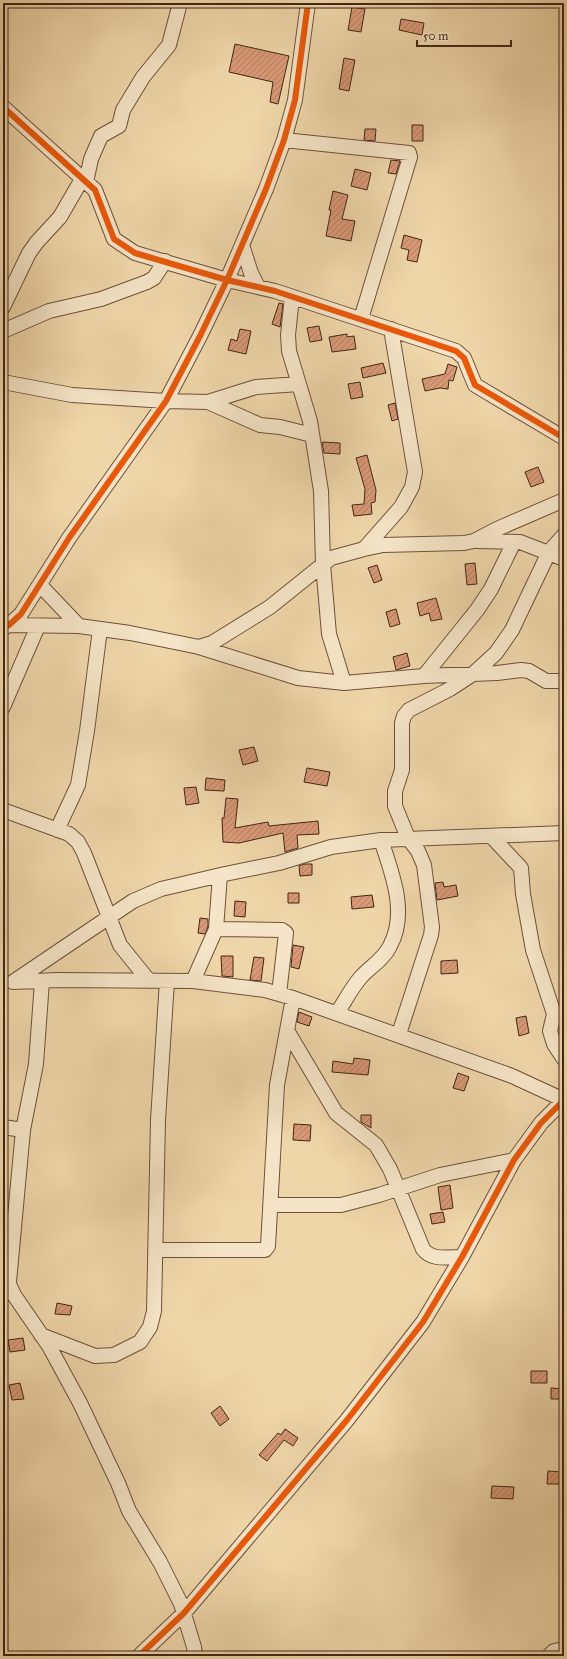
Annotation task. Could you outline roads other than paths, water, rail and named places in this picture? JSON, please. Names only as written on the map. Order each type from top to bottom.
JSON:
[{"type":"street","points":[[3,307],[22,266],[36,242],[60,217],[84,180],[101,136],[119,126],[123,110],[143,77],[169,45],[180,3]]},
{"type":"street","points":[[6,627],[21,614],[69,538],[166,401],[227,280],[266,189],[284,140],[295,100],[308,3]]},
{"type":"street","points":[[3,107],[94,190],[114,239],[135,253],[292,297],[456,351],[464,358],[475,385],[564,438]]},
{"type":"street","points":[[284,140],[409,153],[410,157],[362,319]]},
{"type":"street","points":[[242,244],[249,268],[258,287]]},
{"type":"street","points":[[3,331],[49,311],[101,299],[147,282],[154,278],[165,261]]},
{"type":"street","points":[[292,297],[288,335],[289,352],[310,421],[321,492],[323,564],[329,634],[344,683]]},
{"type":"street","points":[[364,549],[401,507],[412,488],[415,472],[391,329]]},
{"type":"street","points":[[3,382],[72,395],[208,402],[256,387],[299,384]]},
{"type":"street","points":[[208,402],[260,425],[280,427],[312,435]]},
{"type":"street","points":[[199,647],[212,643],[270,607],[331,558],[383,545],[464,543],[564,500]]},
{"type":"street","points":[[399,1034],[432,927],[424,865],[418,851],[408,838],[395,806],[395,791],[402,770],[402,723],[404,716],[409,710],[450,689],[473,674],[496,653],[512,630],[549,552],[564,535]]},
{"type":"street","points":[[474,540],[520,542],[564,558]]},
{"type":"street","points":[[424,676],[477,610],[491,589],[514,542]]},
{"type":"street","points":[[40,585],[79,626]]},
{"type":"street","points":[[3,707],[38,626]]},
{"type":"street","points":[[6,627],[79,626],[130,633],[199,647],[298,678],[344,683],[424,676],[526,670],[546,680],[564,682]]},
{"type":"street","points":[[57,830],[78,785],[87,731],[100,629]]},
{"type":"street","points":[[3,810],[69,834],[78,842],[84,853],[120,945],[149,981]]},
{"type":"street","points":[[8,982],[133,901],[160,889],[220,875],[279,864],[331,847],[381,840],[564,833]]},
{"type":"street","points":[[491,836],[521,868],[523,894],[533,950],[554,1014],[550,1031],[554,1044],[564,1058]]},
{"type":"street","points":[[337,1013],[360,978],[382,957],[390,946],[397,924],[397,891],[381,840]]},
{"type":"street","points":[[193,981],[216,929],[220,875]]},
{"type":"street","points":[[216,929],[282,930],[286,933],[279,994]]},
{"type":"street","points":[[42,981],[36,1064],[23,1130],[5,1275],[14,1295],[49,1346],[80,1403],[118,1483],[129,1511],[160,1562],[181,1604],[194,1647],[195,1656]]},
{"type":"street","points":[[42,1335],[95,1356],[114,1355],[140,1342],[150,1327],[154,1311],[158,1120],[167,981]]},
{"type":"street","points":[[8,982],[193,981],[230,985],[279,994],[399,1034],[512,1076],[564,1100],[541,1123],[514,1160],[462,1257],[423,1322],[347,1420],[184,1613],[139,1656]]},
{"type":"street","points":[[155,1250],[264,1250],[268,1246],[270,1238],[277,1085],[288,1032],[293,998]]},
{"type":"street","points":[[288,1032],[336,1113],[376,1145],[390,1169],[423,1249],[427,1254],[435,1257],[462,1257]]},
{"type":"street","points":[[3,1127],[23,1130]]},
{"type":"street","points":[[271,1205],[341,1205],[379,1195],[440,1175],[514,1160]]},
{"type":"street","points":[[549,1656],[554,1651],[564,1648]]}]
